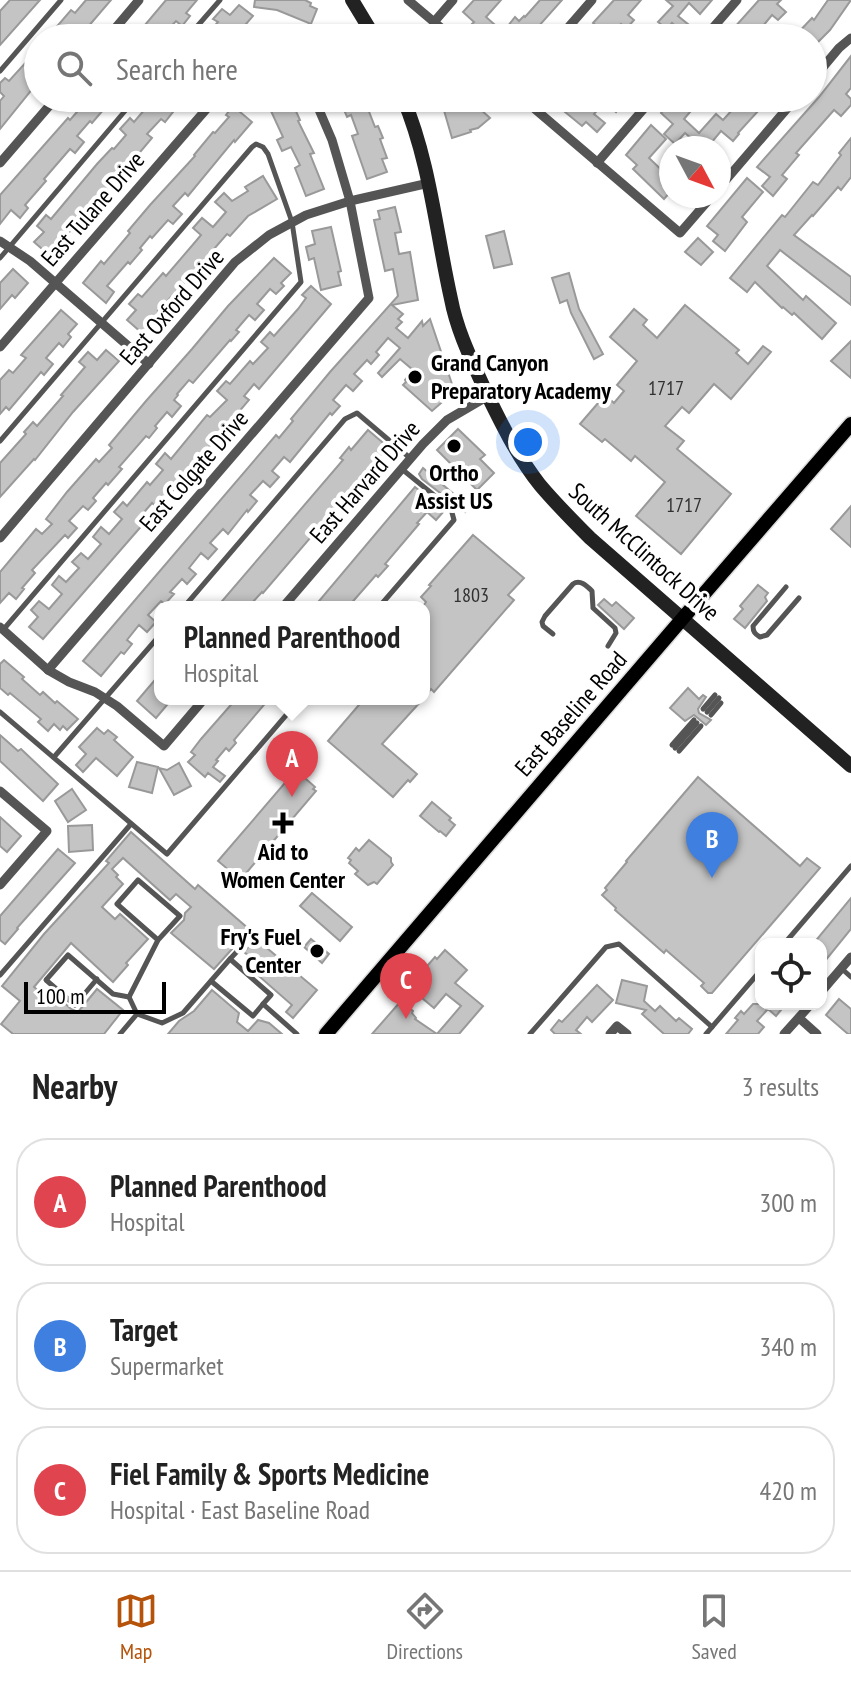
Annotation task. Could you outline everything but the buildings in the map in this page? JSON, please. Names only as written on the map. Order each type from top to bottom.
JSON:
[{"type":"main road","points":[[352,0],[367,24]]},
{"type":"main road","name":"South McClintock Drive","points":[[408,112],[429,183],[451,302],[488,396],[539,484],[590,538],[851,766]]},
{"type":"main road","name":"East Baseline Road","points":[[326,1034],[851,424]]},
{"type":"street","points":[[119,24],[139,0]]},
{"type":"street","points":[[408,0],[436,24]]},
{"type":"street","points":[[434,22],[453,0]]},
{"type":"street","points":[[571,24],[592,0]]},
{"type":"street","points":[[716,24],[737,0]]},
{"type":"street","points":[[827,62],[851,38]]},
{"type":"street","points":[[0,163],[44,112]]},
{"type":"street","name":"East Tulane Drive","points":[[0,347],[204,112]]},
{"type":"street","points":[[320,112],[332,140],[350,201]]},
{"type":"street","points":[[538,112],[680,233],[702,208]]},
{"type":"street","points":[[597,163],[641,112]]},
{"type":"street","points":[[731,174],[784,112]]},
{"type":"street","name":"East Oxford Drive","points":[[0,538],[235,262],[269,235],[306,215],[350,201],[429,183]]},
{"type":"street","name":"East Colgate Drive","points":[[48,670],[369,298],[350,201]]},
{"type":"street","points":[[0,241],[56,282],[149,364]]},
{"type":"street","name":"East Harvard Drive","points":[[288,601],[447,420],[488,396]]},
{"type":"street","points":[[2,628],[48,670],[105,698],[164,746],[199,705]]},
{"type":"street","points":[[0,791],[47,831],[0,885]]},
{"type":"street","points":[[827,985],[851,957]]},
{"type":"street","points":[[784,1034],[806,1010]]},
{"type":"street","points":[[799,1018],[817,1034]]},
{"type":"street","points":[[610,1034],[617,1026],[627,1034]]},
{"type":"lane","points":[[40,24],[61,0]]},
{"type":"lane","points":[[199,24],[220,0]]},
{"type":"lane","points":[[0,71],[24,43]]},
{"type":"lane","points":[[0,258],[124,112]]},
{"type":"lane","points":[[0,441],[252,147],[256,144],[263,147],[292,222],[301,282],[2,628]]},
{"type":"lane","points":[[189,601],[345,419],[357,413],[411,458]]},
{"type":"lane","points":[[384,601],[454,520],[451,509],[402,469]]},
{"type":"lane","points":[[553,634],[542,622],[573,584],[581,582],[592,591],[593,608],[615,628],[616,633],[608,646]]},
{"type":"lane","points":[[786,587],[753,626],[756,635],[763,638],[767,635],[799,598]]},
{"type":"lane","points":[[54,757],[154,642]]},
{"type":"lane","points":[[719,699],[707,712],[719,699]]},
{"type":"lane","points":[[0,712],[167,854],[295,705]]},
{"type":"lane","points":[[697,723],[676,748],[697,723]]},
{"type":"lane","points":[[0,975],[131,824]]},
{"type":"lane","points":[[789,938],[851,866]]},
{"type":"lane","points":[[129,997],[158,940],[180,916],[138,880],[117,904],[158,940]]},
{"type":"lane","points":[[129,997],[137,1014],[162,1023],[183,1013],[245,943]]},
{"type":"lane","points":[[530,1034],[606,947],[619,944],[712,1027]]},
{"type":"lane","points":[[97,979],[75,1005],[46,980],[68,955],[97,979],[113,994],[129,997]]},
{"type":"lane","points":[[211,981],[253,1016],[271,995],[230,959]]},
{"type":"lane","points":[[841,968],[851,977]]},
{"type":"lane","points":[[706,1034],[755,977]]},
{"type":"lane","points":[[263,1004],[297,1034]]},
{"type":"lane","points":[[120,1034],[137,1014]]},
{"type":"lane","points":[[162,1023],[162,1034]]},
{"type":"place","name":"Grand Canyon Preparatory Academy","points":[[415,377]]},
{"type":"place","name":"Ortho Assist US","points":[[454,446]]},
{"type":"place","name":"Planned Parenthood","points":[[292,797]]},
{"type":"place","name":"Aid to Women Center","points":[[283,823]]},
{"type":"place","name":"Target","points":[[712,878]]},
{"type":"place","name":"Fry's Fuel Center","points":[[317,951]]},
{"type":"place","name":"Fiel Family & Sports Medicine","points":[[406,1019]]}]
